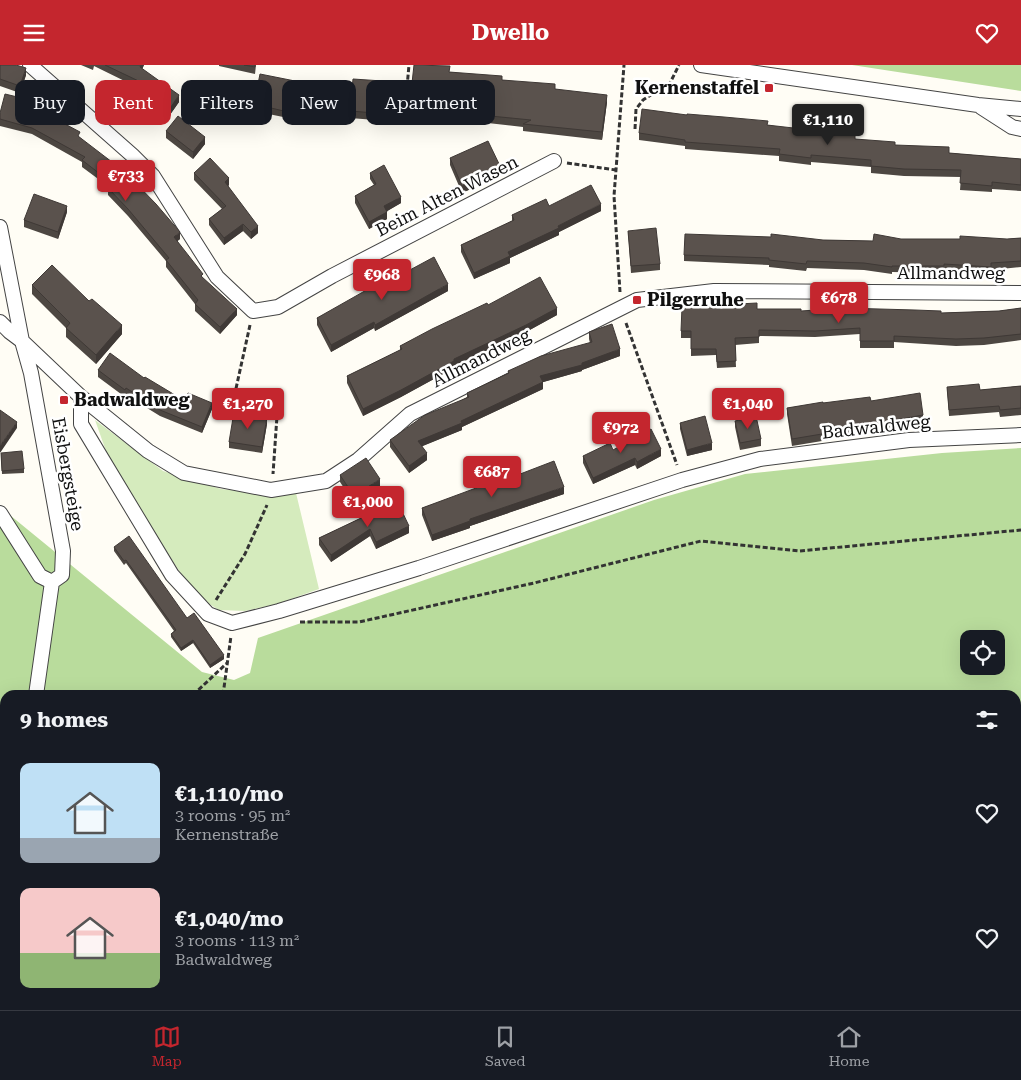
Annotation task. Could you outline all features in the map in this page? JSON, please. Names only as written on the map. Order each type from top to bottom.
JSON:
[{"type":"street","points":[[30,65],[132,155],[153,176],[217,277],[253,311]]},
{"type":"street","points":[[701,65],[978,105],[1021,109]]},
{"type":"street","points":[[978,105],[1012,127],[1021,129]]},
{"type":"street","name":"Beim Alten Wasen","points":[[253,311],[278,307],[332,276],[554,161]]},
{"type":"street","name":"Eisbergsteige","points":[[0,227],[22,341],[31,373],[63,551],[62,575],[52,582],[37,690]]},
{"type":"street","name":"Allmandweg","points":[[0,322],[81,397],[148,451],[184,473],[271,490],[326,481],[358,461],[410,414],[637,300],[714,291],[1021,293]]},
{"type":"street","points":[[81,397],[81,424],[172,575],[208,614],[232,623]]},
{"type":"street","name":"Badwaldweg","points":[[232,623],[279,611],[419,568],[682,480],[760,459],[909,440],[1021,435]]},
{"type":"street","points":[[0,513],[40,576],[52,582]]},
{"type":"path","points":[[407,80],[409,65]]},
{"type":"path","points":[[624,65],[614,196],[621,308],[682,480]]},
{"type":"path","points":[[635,129],[636,109],[643,100],[670,83],[679,65]]},
{"type":"path","points":[[554,161],[616,170]]},
{"type":"path","points":[[208,614],[245,554],[269,501],[271,490],[277,416],[233,402],[253,311]]},
{"type":"path","points":[[290,622],[358,622],[534,583],[701,541],[799,551],[1021,530]]},
{"type":"path","points":[[224,690],[232,623]]},
{"type":"path","points":[[198,690],[227,663]]},
{"type":"green space","points":[[852,65],[1021,65],[1021,91]]},
{"type":"green space","points":[[95,420],[163,471],[221,489],[277,495],[296,493],[319,589],[277,604],[245,611],[219,610],[195,595],[144,517],[106,451]]},
{"type":"green space","points":[[1021,448],[1021,690],[0,690],[0,507],[202,672],[234,680],[250,673],[258,638],[654,500],[745,474],[942,453]]},
{"type":"building","points":[[0,65],[16,65],[26,68],[22,80],[15,80],[15,84],[0,79]]},
{"type":"building","points":[[105,65],[141,65],[140,67],[158,80],[136,80]]},
{"type":"building","points":[[414,65],[450,66],[449,72],[502,76],[502,80],[555,84],[555,89],[607,95],[602,132],[523,124],[531,120],[495,116],[495,80],[412,80]]},
{"type":"building","points":[[260,74],[290,80],[282,80],[282,111],[272,108],[272,80],[259,80]]},
{"type":"building","points":[[353,79],[368,80],[366,80],[366,112],[356,111],[356,80]]},
{"type":"building","points":[[171,89],[179,95],[171,107]]},
{"type":"building","points":[[5,94],[15,96],[15,123],[0,119]]},
{"type":"building","points":[[642,109],[687,115],[768,121],[767,125],[855,135],[855,139],[895,142],[895,145],[949,147],[949,153],[1021,159],[1021,185],[992,182],[992,186],[960,183],[961,170],[904,169],[871,166],[871,160],[811,155],[811,158],[779,154],[780,149],[685,142],[685,140],[639,133]]},
{"type":"building","points":[[178,116],[181,118],[181,125],[190,125],[205,137],[193,152],[166,131]]},
{"type":"building","points":[[21,125],[67,125],[80,132],[78,136],[125,172],[156,204],[180,232],[174,237],[203,274],[201,276],[237,309],[220,327],[195,304],[198,300],[166,260],[169,258],[108,188],[113,184],[82,160],[85,157],[32,128]]},
{"type":"building","points":[[488,141],[501,168],[462,186],[450,158]]},
{"type":"building","points":[[210,158],[229,178],[225,182],[258,226],[251,232],[243,224],[224,238],[209,219],[226,206],[194,173]]},
{"type":"building","points":[[384,165],[401,197],[384,206],[387,212],[369,222],[355,196],[376,184],[370,173]]},
{"type":"building","points":[[591,185],[601,204],[558,226],[559,228],[508,252],[510,256],[474,273],[461,245],[514,220],[512,215],[546,199],[549,206]]},
{"type":"building","points":[[34,194],[67,206],[58,232],[24,220]]},
{"type":"building","points":[[656,228],[660,264],[631,266],[628,231]]},
{"type":"building","points":[[685,234],[771,237],[771,234],[823,240],[873,241],[874,234],[901,239],[960,239],[960,236],[1021,238],[1021,261],[991,263],[991,267],[944,264],[944,266],[892,267],[864,263],[807,261],[806,264],[769,260],[769,258],[684,255]]},
{"type":"building","points":[[434,257],[448,284],[375,325],[374,322],[331,345],[317,318],[393,275],[395,278]]},
{"type":"building","points":[[52,265],[89,301],[92,299],[122,325],[96,355],[66,328],[70,323],[32,285]]},
{"type":"building","points":[[540,277],[557,308],[454,359],[454,361],[363,409],[347,376],[402,349],[400,346],[432,329],[487,303],[488,305]]},
{"type":"building","points":[[757,303],[757,309],[801,309],[801,311],[844,308],[941,311],[941,313],[999,311],[1021,308],[1021,334],[956,339],[894,336],[894,341],[860,341],[860,328],[815,331],[759,330],[759,337],[735,338],[736,361],[717,362],[716,349],[691,349],[691,331],[681,331],[682,307]]},
{"type":"building","points":[[612,324],[620,349],[582,363],[582,365],[540,376],[543,382],[461,421],[462,423],[418,441],[427,453],[409,466],[390,440],[425,415],[469,397],[467,393],[509,373],[508,371],[541,356],[592,342],[589,332]]},
{"type":"building","points":[[110,353],[144,378],[185,401],[188,393],[212,403],[202,427],[160,410],[126,388],[125,390],[98,370]]},
{"type":"building","points":[[979,384],[980,390],[1021,386],[1021,408],[1000,410],[999,406],[949,410],[947,387]]},
{"type":"building","points":[[920,393],[923,415],[827,430],[828,433],[792,439],[787,408],[870,397],[871,401]]},
{"type":"building","points":[[0,410],[17,422],[0,446]]},
{"type":"building","points":[[234,412],[267,417],[262,447],[229,442]]},
{"type":"building","points":[[705,416],[712,443],[687,450],[680,423]]},
{"type":"building","points":[[756,416],[761,439],[740,443],[735,421]]},
{"type":"building","points":[[651,429],[661,449],[637,462],[635,458],[593,478],[583,456],[610,443],[613,450]]},
{"type":"building","points":[[22,451],[24,469],[2,471],[1,453]]},
{"type":"building","points":[[366,458],[380,479],[354,496],[340,475]]},
{"type":"building","points":[[554,461],[564,487],[470,519],[470,521],[432,535],[422,508]]},
{"type":"building","points":[[397,501],[409,526],[376,542],[370,529],[331,555],[319,538]]},
{"type":"building","points":[[129,536],[187,618],[194,613],[224,655],[210,665],[193,640],[181,648],[171,634],[176,630],[126,560],[124,561],[114,547]]},
{"type":"place","name":"Kernenstaffel","points":[[769,88]]},
{"type":"place","name":"Pilgerruhe","points":[[637,300]]},
{"type":"place","name":"Badwaldweg","points":[[64,400]]}]
